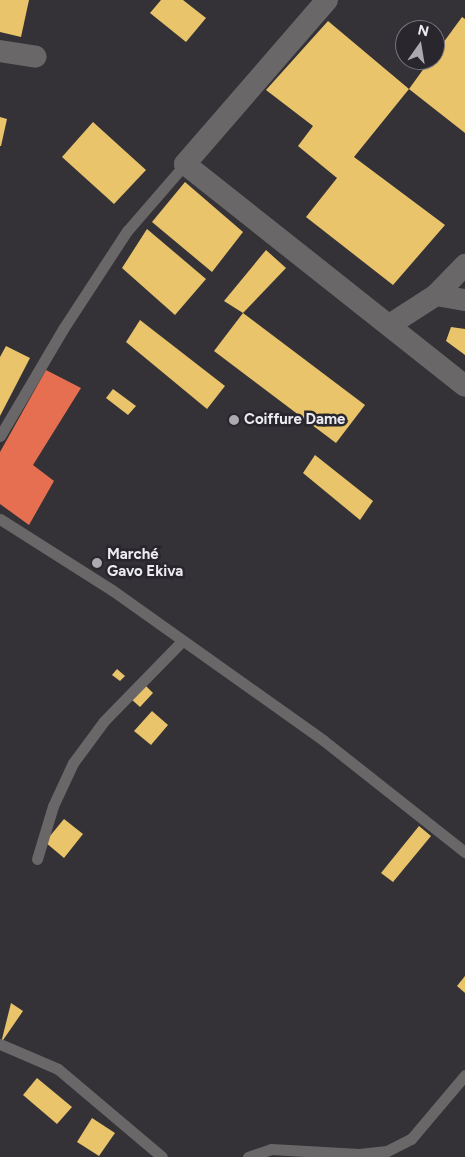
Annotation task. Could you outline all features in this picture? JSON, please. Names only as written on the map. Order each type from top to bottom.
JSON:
[{"type":"street","points":[[327,0],[185,164],[390,324],[465,386]]},
{"type":"street","points":[[0,50],[36,57]]},
{"type":"street","points":[[390,324],[436,295],[465,265]]},
{"type":"street","points":[[436,295],[465,300]]},
{"type":"lane","points":[[0,436],[63,329],[127,231],[185,164]]},
{"type":"lane","points":[[0,519],[112,590],[324,740],[465,852]]},
{"type":"lane","points":[[37,860],[53,806],[72,763],[104,721],[182,641]]},
{"type":"lane","points":[[0,1044],[58,1069],[162,1157]]},
{"type":"lane","points":[[248,1157],[272,1149],[359,1154],[387,1151],[411,1139],[465,1075]]},
{"type":"building: Homes","points":[[0,0],[29,0],[21,37],[0,32]]},
{"type":"building: Homes","points":[[161,0],[183,0],[206,18],[186,42],[150,13]]},
{"type":"building: Homes","points":[[462,17],[465,19],[465,133],[409,89],[423,70],[445,70],[445,40]]},
{"type":"building: Homes","points":[[328,21],[409,89],[354,157],[445,225],[393,285],[306,217],[337,178],[298,146],[313,126],[266,90]]},
{"type":"building: Homes","points":[[0,117],[7,119],[1,146],[0,146]]},
{"type":"building: Homes","points":[[93,122],[146,170],[114,204],[62,157]]},
{"type":"building: Homes","points":[[185,182],[243,232],[212,272],[152,222]]},
{"type":"building: Homes","points":[[147,229],[206,279],[175,315],[122,268]]},
{"type":"building: Homes","points":[[266,250],[286,268],[243,313],[224,301]]},
{"type":"building: Homes","points":[[243,313],[365,405],[336,443],[214,351]]},
{"type":"building: Homes","points":[[140,320],[225,386],[207,409],[126,342]]},
{"type":"building: Homes","points":[[451,327],[465,329],[465,355],[446,341]]},
{"type":"building: Homes","points":[[6,346],[30,358],[0,416],[0,357]]},
{"type":"building: Homes","points":[[113,389],[136,406],[128,415],[106,398]]},
{"type":"building: Homes","points":[[315,455],[373,501],[360,520],[303,473]]},
{"type":"building: Homes","points":[[117,669],[125,676],[120,681],[112,675]]},
{"type":"building: Homes","points":[[143,683],[153,693],[140,707],[130,698]]},
{"type":"building: Homes","points":[[152,711],[168,725],[151,745],[134,731]]},
{"type":"building: Homes","points":[[64,819],[83,834],[64,858],[45,842]]},
{"type":"building: Homes","points":[[419,826],[431,836],[393,882],[381,873]]},
{"type":"building: Homes","points":[[465,976],[465,993],[457,986]]},
{"type":"building: Homes","points":[[11,1003],[23,1011],[1,1043]]},
{"type":"building: Homes","points":[[37,1078],[72,1107],[57,1124],[23,1095]]},
{"type":"building: Homes","points":[[92,1118],[115,1133],[99,1156],[77,1142]]},
{"type":"building: Shops","points":[[46,370],[81,388],[33,465],[54,481],[29,525],[0,504],[0,452]]},
{"type":"place","name":"Coiffure Dame","points":[[234,420]]},
{"type":"place","name":"Marché Gavo Ekiva","points":[[97,563]]}]
